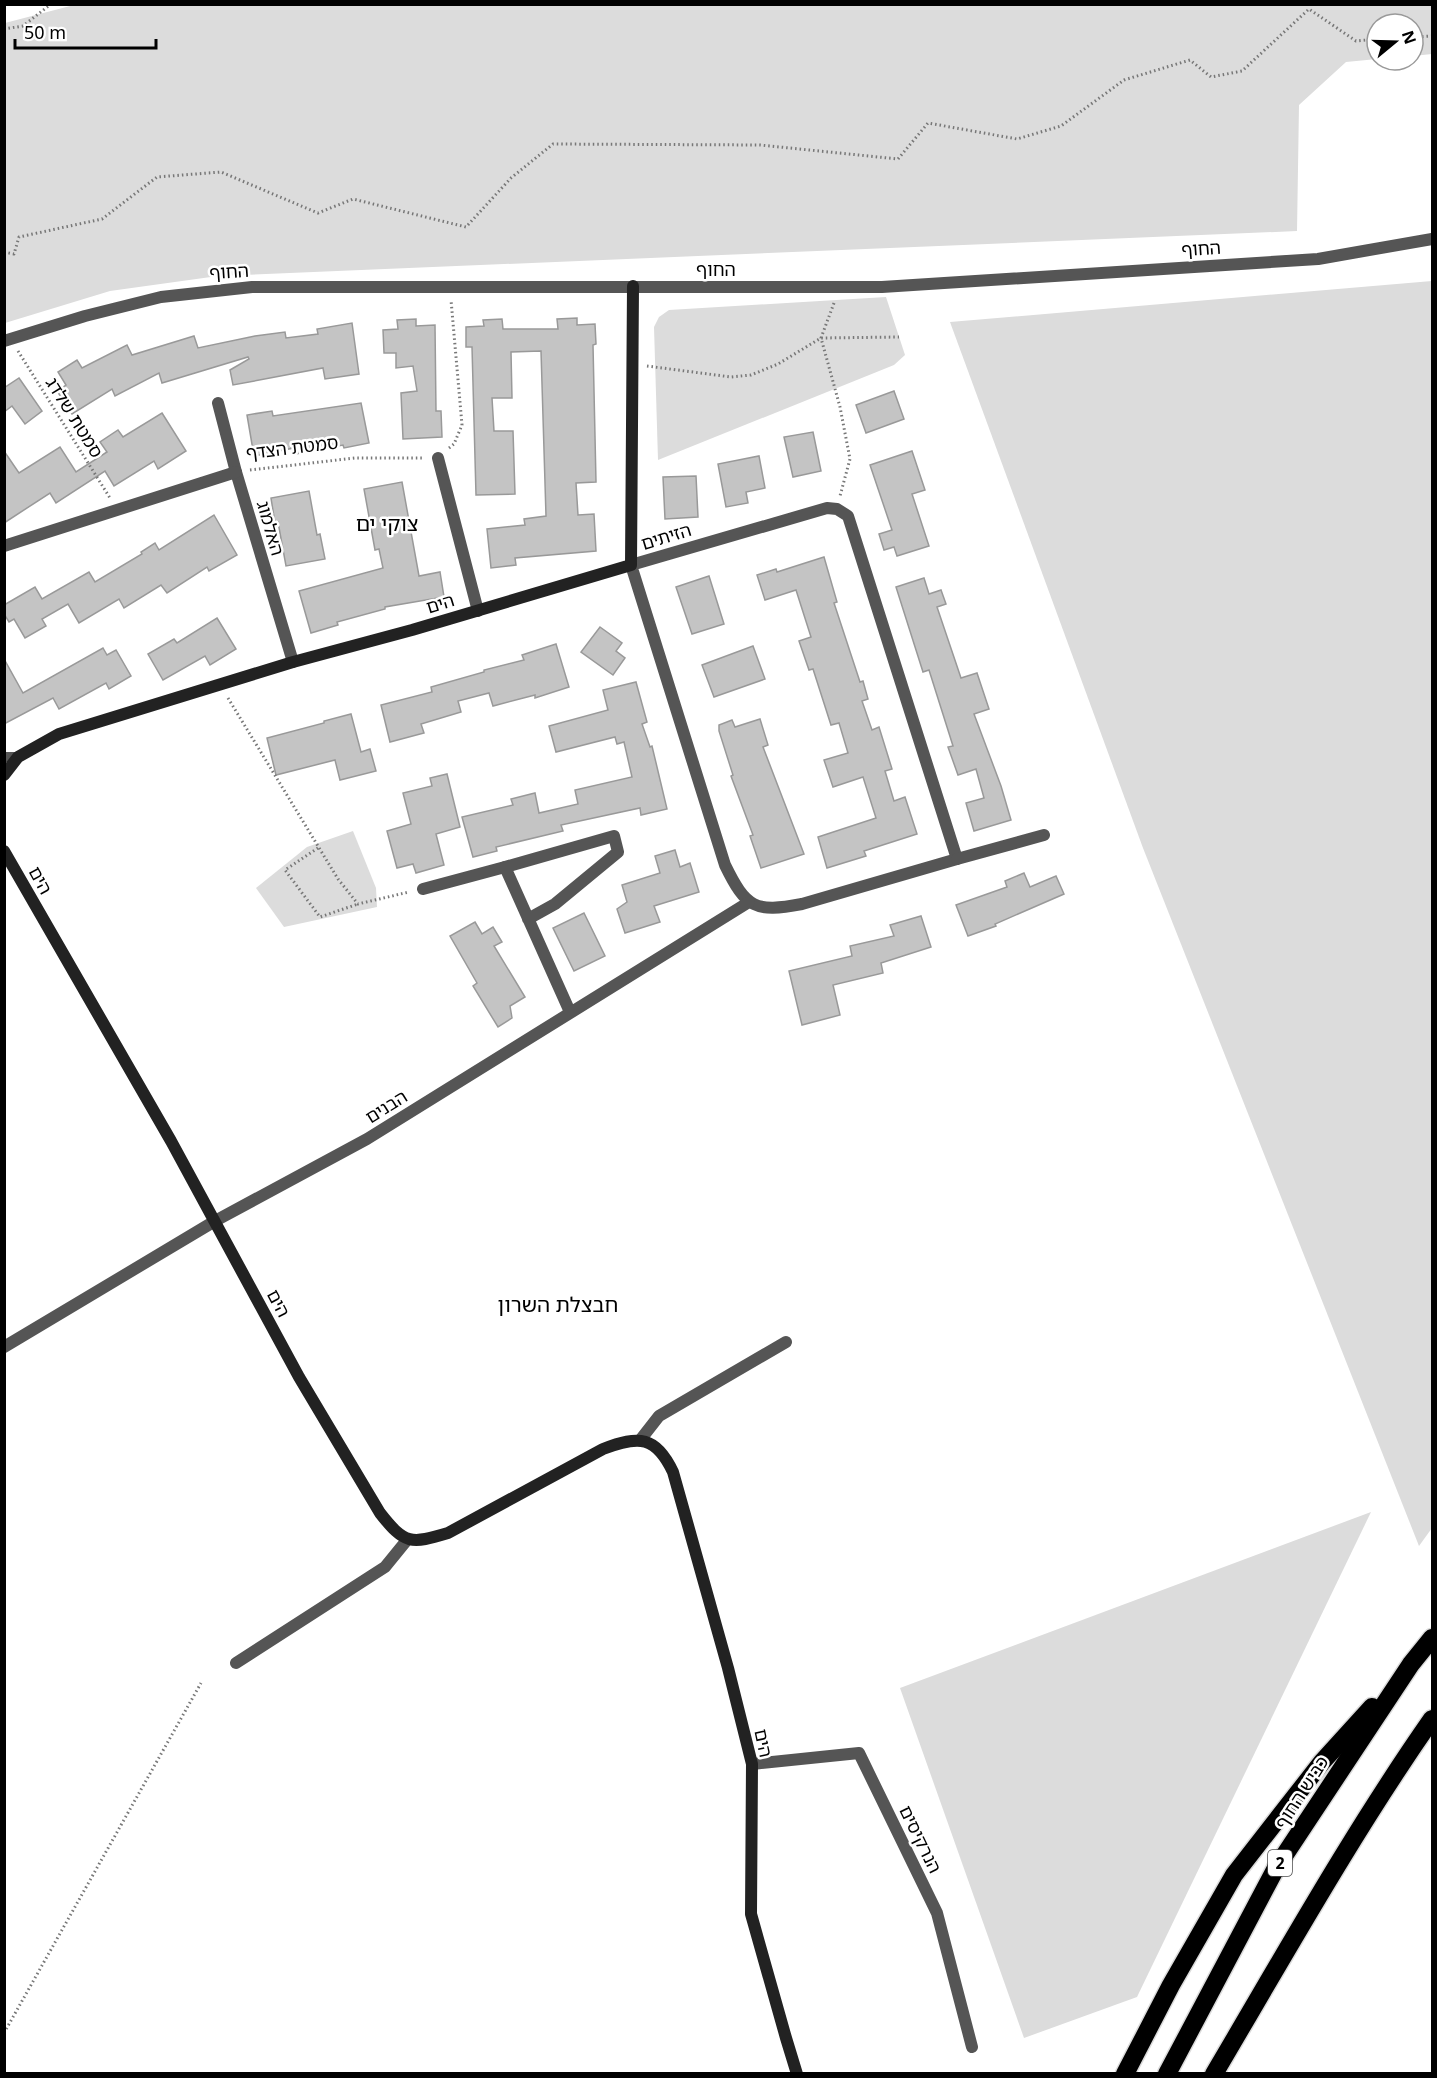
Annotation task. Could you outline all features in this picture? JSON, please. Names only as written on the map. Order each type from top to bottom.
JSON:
[{"type":"highway","name":"כביש החוף","points":[[1167,2073],[1276,1868],[1411,1664],[1432,1638]]},
{"type":"highway","points":[[1125,2073],[1171,1985],[1234,1875],[1322,1762],[1411,1664]]},
{"type":"highway","points":[[1214,2073],[1326,1883],[1400,1765],[1432,1719]]},
{"type":"street","name":"החוף","points":[[7,340],[127,304],[195,292],[252,287],[882,287],[1318,259],[1432,239]]},
{"type":"street","points":[[631,565],[633,286]]},
{"type":"street","name":"האלמוג","points":[[218,403],[236,472],[293,662]]},
{"type":"street","points":[[438,458],[478,610]]},
{"type":"street","name":"סמטת הצדף","points":[[4,546],[236,472]]},
{"type":"street","name":"הזיתים","points":[[748,902],[735,886],[725,866],[631,565],[827,508],[837,508]]},
{"type":"street","points":[[837,508],[848,516],[957,859]]},
{"type":"street","name":"הים","points":[[4,775],[18,757],[58,734],[293,662],[412,630],[631,565]]},
{"type":"street","points":[[748,902],[763,907],[780,908],[802,904],[1044,835]]},
{"type":"street","points":[[423,890],[614,836],[618,852],[555,904],[528,919]]},
{"type":"street","name":"הים","points":[[4,851],[171,1141],[298,1377],[380,1513],[393,1530],[407,1540]]},
{"type":"street","points":[[505,867],[570,1012]]},
{"type":"street","name":"הבנים","points":[[4,1347],[214,1221],[367,1139],[748,902]]},
{"type":"street","points":[[236,1663],[385,1567],[407,1540],[428,1539],[448,1533],[603,1449],[620,1442],[641,1439],[659,1416],[786,1342]]},
{"type":"street","name":"הים","points":[[641,1439],[656,1445],[666,1456],[673,1472],[725,1657],[752,1764],[752,1914],[797,2073]]},
{"type":"street","name":"הנרקיסים","points":[[752,1764],[858,1753],[938,1913],[972,2047]]},
{"type":"lane","points":[[4,756],[18,757]]},
{"type":"path","points":[[4,29],[23,26],[51,4]]},
{"type":"path","points":[[4,252],[15,254],[19,237],[102,219],[157,177],[221,172],[318,213],[353,199],[466,227],[511,178],[553,144],[760,145],[898,159],[928,123],[1017,139],[1061,126],[1124,80],[1190,60],[1211,77],[1242,71],[1309,9],[1356,40],[1365,40]]},
{"type":"path","points":[[438,458],[454,444],[462,425],[449,286]]},
{"type":"path","points":[[837,508],[850,459],[840,407],[821,338],[840,287]]},
{"type":"path","points":[[633,364],[731,377],[751,375],[778,364],[821,338],[899,337]]},
{"type":"path","name":"סמטת שלדג","points":[[7,340],[118,509]]},
{"type":"path","name":"סמטת הצדף","points":[[236,472],[355,458],[438,458]]},
{"type":"path","points":[[220,685],[318,848],[358,904]]},
{"type":"path","points":[[318,848],[285,870],[320,917],[358,904],[423,890]]},
{"type":"path","points":[[4,2033],[201,1683]]},
{"type":"shaded area","points":[[1432,4],[1432,54],[1425,55],[1425,12],[1365,12],[1365,60],[1346,62],[1299,105],[1297,231],[218,276],[110,291],[5,323],[5,23],[74,5]]},
{"type":"shaded area","points":[[1432,281],[1432,1528],[1419,1546],[1143,848],[950,322]]},
{"type":"shaded area","points":[[886,297],[905,355],[894,365],[658,460],[654,327],[659,317],[669,310]]},
{"type":"shaded area","points":[[353,831],[376,888],[377,907],[284,927],[256,888],[307,847]]},
{"type":"shaded area","points":[[1371,1512],[1137,1997],[1024,2038],[900,1688]]},
{"type":"building","points":[[577,318],[577,325],[595,324],[596,344],[593,345],[596,482],[576,483],[578,515],[594,514],[596,551],[515,558],[516,565],[491,568],[487,529],[525,525],[524,519],[546,516],[541,351],[511,352],[512,398],[492,398],[494,431],[513,431],[515,494],[476,495],[472,347],[466,347],[466,327],[484,326],[483,320],[502,319],[503,329],[558,329],[557,319]]},
{"type":"building","points":[[416,319],[416,326],[435,325],[436,411],[441,411],[442,437],[403,439],[401,393],[417,391],[413,366],[396,368],[396,353],[384,353],[383,330],[398,329],[397,320]]},
{"type":"building","points":[[352,323],[359,374],[325,379],[323,368],[233,385],[230,370],[249,359],[248,357],[162,383],[159,373],[115,396],[112,389],[72,414],[57,391],[66,385],[58,372],[77,360],[82,368],[127,345],[132,355],[194,336],[198,348],[285,332],[286,338],[318,334],[317,329]]},
{"type":"building","points":[[19,378],[42,411],[25,424],[12,406],[4,412],[4,388]]},
{"type":"building","points":[[894,391],[904,419],[866,433],[856,405]]},
{"type":"building","points":[[361,403],[369,443],[344,448],[343,445],[295,454],[294,448],[254,456],[247,415],[272,411],[273,416]]},
{"type":"building","points":[[162,413],[186,451],[158,469],[154,461],[114,486],[105,471],[56,503],[50,493],[4,523],[4,451],[19,473],[60,447],[76,472],[107,452],[100,442],[118,430],[123,437]]},
{"type":"building","points":[[813,432],[821,471],[793,477],[784,437]]},
{"type":"building","points":[[912,451],[925,490],[912,494],[929,546],[897,556],[894,547],[884,550],[879,534],[892,530],[870,465]]},
{"type":"building","points":[[759,456],[765,488],[746,492],[748,503],[726,507],[718,464]]},
{"type":"building","points":[[696,476],[698,517],[665,519],[663,477]]},
{"type":"building","points":[[402,482],[419,576],[440,572],[444,597],[385,607],[385,609],[337,622],[338,625],[311,633],[299,591],[383,568],[379,549],[375,550],[364,489]]},
{"type":"building","points":[[309,491],[317,535],[320,534],[325,559],[286,566],[271,498]]},
{"type":"building","points":[[214,515],[237,555],[209,571],[207,567],[167,593],[161,585],[124,608],[119,599],[79,623],[68,604],[42,619],[46,626],[25,638],[14,619],[9,622],[4,614],[4,605],[35,587],[42,599],[89,572],[95,582],[142,554],[141,552],[155,543],[159,550]]},
{"type":"building","points":[[824,557],[837,602],[834,603],[860,682],[863,681],[868,699],[862,701],[872,730],[879,727],[892,769],[885,771],[894,801],[905,797],[917,834],[864,851],[866,856],[827,868],[818,837],[876,818],[863,777],[833,787],[824,760],[848,753],[839,723],[831,725],[813,669],[809,670],[799,641],[811,637],[796,590],[765,600],[757,575],[776,569],[777,572]]},
{"type":"building","points":[[709,576],[724,624],[692,634],[676,587]]},
{"type":"building","points":[[924,578],[929,594],[941,590],[946,604],[937,607],[961,678],[977,673],[989,709],[974,714],[1011,820],[974,831],[966,803],[984,798],[976,769],[958,775],[948,747],[953,746],[929,670],[923,672],[896,587]]},
{"type":"building","points":[[217,618],[236,649],[210,665],[205,656],[163,680],[148,654],[174,639],[177,643]]},
{"type":"building","points":[[600,627],[622,643],[616,651],[625,658],[613,675],[581,652]]},
{"type":"building","points":[[556,644],[569,687],[535,698],[535,695],[493,706],[489,693],[458,701],[461,712],[421,724],[424,733],[390,742],[381,705],[432,692],[431,687],[524,660],[522,655]]},
{"type":"building","points":[[753,646],[765,679],[714,697],[702,665]]},
{"type":"building","points":[[103,648],[107,655],[116,650],[131,676],[109,689],[106,683],[59,709],[53,698],[4,724],[4,659],[23,693]]},
{"type":"building","points":[[636,682],[647,722],[642,724],[650,747],[652,746],[667,809],[641,815],[640,808],[561,825],[563,831],[496,847],[497,851],[473,857],[462,817],[513,805],[511,799],[535,793],[539,813],[578,804],[575,790],[632,777],[624,742],[617,744],[615,737],[556,752],[549,726],[608,710],[603,690]]},
{"type":"building","points":[[351,714],[361,752],[370,749],[376,771],[340,780],[335,760],[276,775],[267,738]]},
{"type":"building","points":[[760,719],[768,745],[763,747],[804,854],[761,868],[750,836],[753,835],[731,776],[733,775],[719,731],[719,725],[732,720],[735,727]]},
{"type":"building","points":[[447,774],[460,827],[436,834],[444,865],[416,873],[413,864],[397,868],[387,831],[411,824],[403,793],[432,786],[430,778]]},
{"type":"building","points":[[675,850],[680,867],[690,863],[699,892],[654,906],[660,922],[625,933],[617,909],[627,902],[622,885],[660,873],[655,856]]},
{"type":"building","points":[[1024,873],[1030,887],[1056,876],[1064,894],[995,924],[996,926],[968,936],[956,905],[1007,887],[1005,881]]},
{"type":"building","points":[[584,913],[605,956],[574,971],[553,928]]},
{"type":"building","points":[[921,916],[931,947],[881,963],[883,973],[833,985],[840,1015],[802,1025],[789,971],[852,956],[850,946],[894,936],[890,925]]},
{"type":"building","points":[[475,922],[482,934],[493,927],[502,942],[494,946],[525,997],[510,1006],[512,1018],[498,1027],[473,986],[477,983],[450,936]]},
{"type":"district","name":"צוקי ים","points":[[387,523]]},
{"type":"district","name":"חבצלת השרון","points":[[558,1304]]}]
